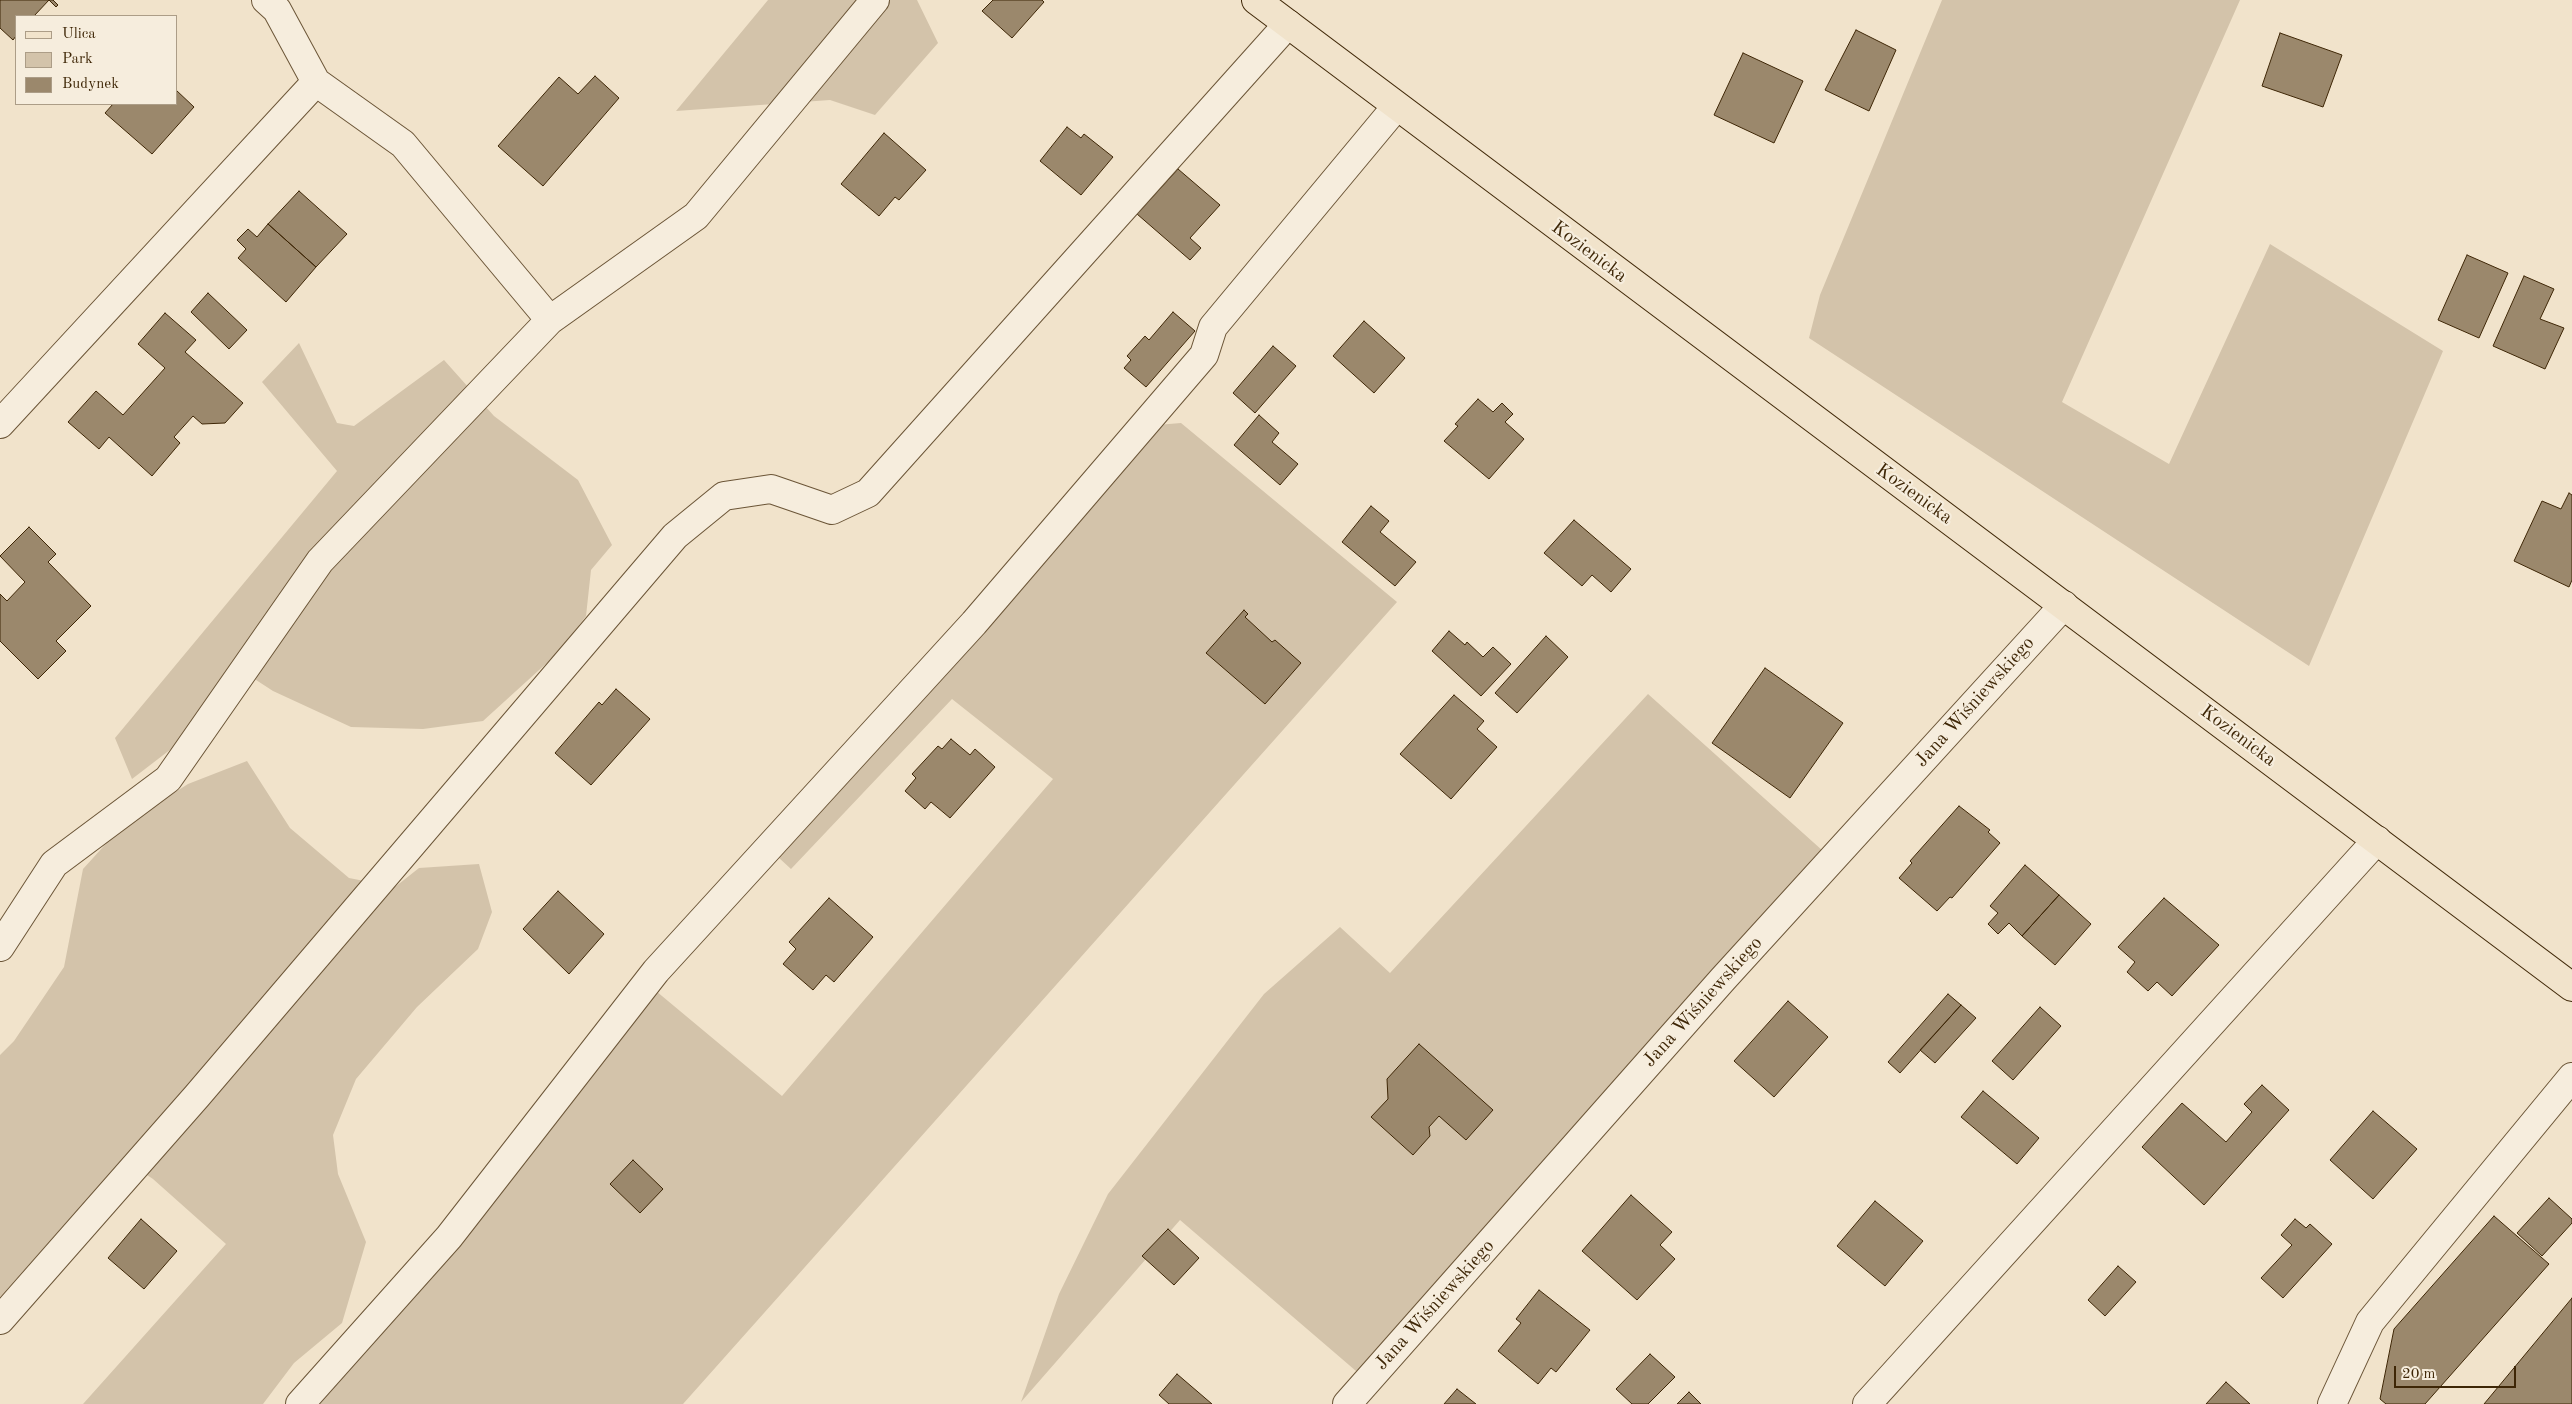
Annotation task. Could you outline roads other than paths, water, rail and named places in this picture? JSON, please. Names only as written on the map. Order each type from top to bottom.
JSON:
[{"type":"main road","name":"Kozienicka","points":[[1256,0],[1396,107],[2064,604],[2572,987]]},
{"type":"street","points":[[266,0],[277,10],[316,82],[402,144],[550,320]]},
{"type":"street","points":[[0,947],[54,864],[168,778],[320,561],[550,320],[696,216],[875,0]]},
{"type":"street","points":[[0,1320],[204,1088],[676,536],[724,496],[771,489],[832,510],[868,493],[1288,24]]},
{"type":"street","points":[[0,424],[316,82]]},
{"type":"street","points":[[300,1404],[449,1237],[656,971],[974,623],[1204,354],[1213,327],[1396,107]]},
{"type":"street","name":"Jana Wiśniewskiego","points":[[1347,1404],[1723,979],[2064,604]]},
{"type":"street","points":[[1867,1404],[2377,840]]},
{"type":"street","points":[[2332,1404],[2370,1322],[2572,1077]]}]
